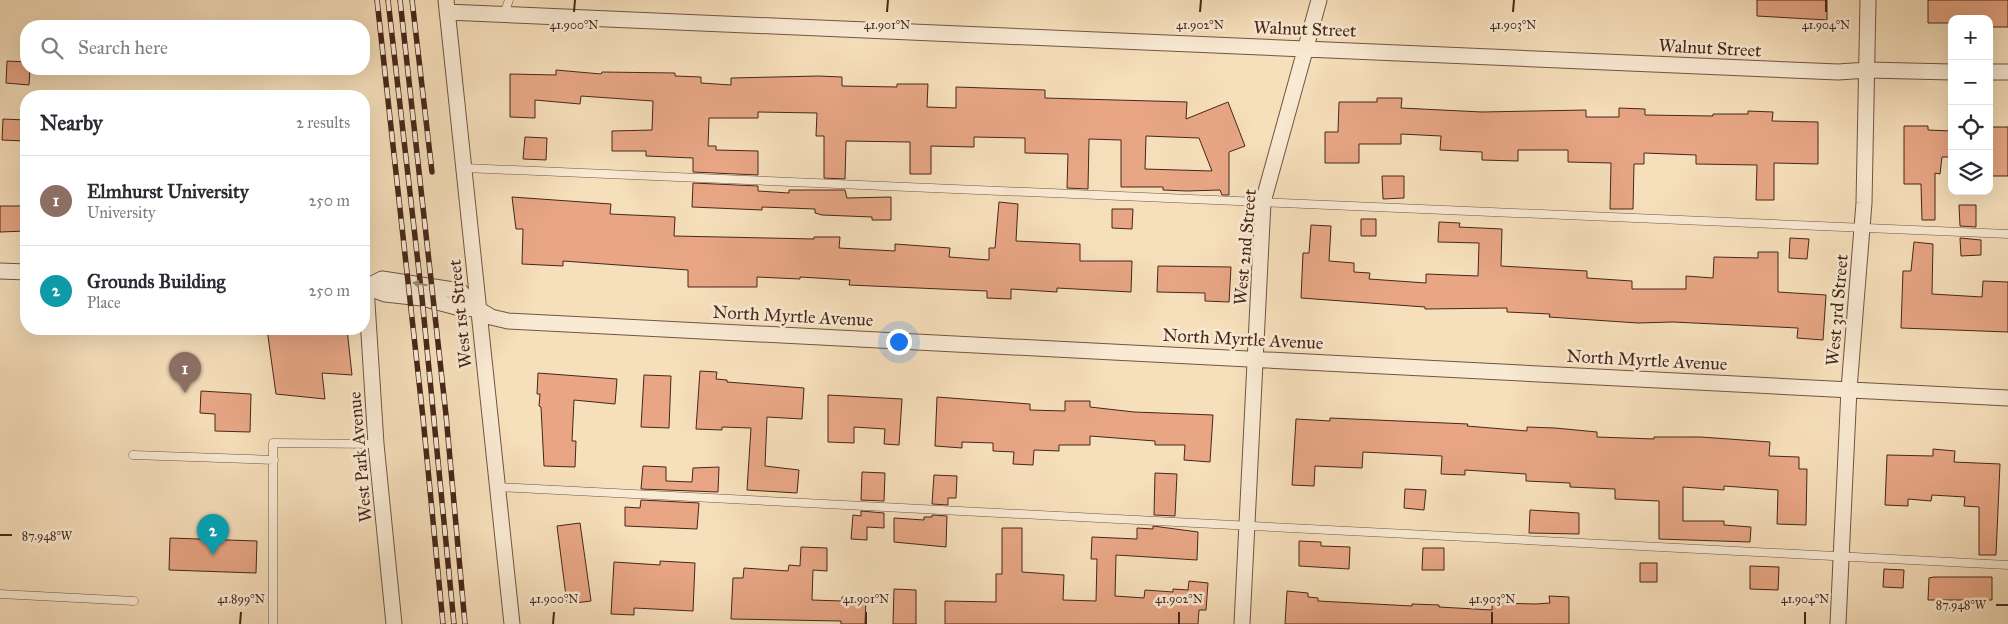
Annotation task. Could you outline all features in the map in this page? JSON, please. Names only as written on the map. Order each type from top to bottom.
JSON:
[{"type":"street","name":"West 2nd Street","points":[[1242,624],[1263,202],[1319,0]]},
{"type":"street","name":"West 3rd Street","points":[[1838,624],[1849,389],[1862,226],[1868,70],[1868,0]]},
{"type":"street","name":"Walnut Street","points":[[447,6],[507,7],[1305,48],[1838,72],[1868,70],[1948,72]]},
{"type":"street","name":"West 1st Street","points":[[447,6],[466,168],[478,309],[512,624]]},
{"type":"street","points":[[1993,72],[2008,72]]},
{"type":"street","points":[[0,271],[20,272]]},
{"type":"street","name":"North Myrtle Avenue","points":[[370,289],[385,294],[422,298],[460,308],[478,309],[491,317],[508,321],[2008,398]]},
{"type":"street","name":"West Park Avenue","points":[[368,335],[376,444],[394,624]]},
{"type":"lane","points":[[466,168],[1862,226],[2008,234]]},
{"type":"lane","points":[[274,624],[273,443],[376,444]]},
{"type":"lane","points":[[132,455],[274,460]]},
{"type":"lane","points":[[497,487],[2008,565]]},
{"type":"lane","points":[[0,594],[134,601]]},
{"type":"building","points":[[1757,0],[1827,0],[1827,20],[1757,16]]},
{"type":"building","points":[[1928,0],[2008,0],[2008,27],[1993,27],[1993,15],[1948,15],[1948,23],[1928,23]]},
{"type":"building","points":[[7,61],[20,62],[20,75],[30,75],[29,85],[6,83]]},
{"type":"building","points":[[556,70],[601,74],[602,72],[675,73],[675,76],[701,77],[701,83],[731,85],[731,78],[819,76],[842,77],[842,86],[897,87],[897,84],[928,84],[927,107],[956,108],[956,87],[1045,90],[1045,98],[1187,102],[1186,119],[1228,102],[1245,146],[1229,152],[1229,195],[1222,195],[1220,190],[1187,191],[1163,190],[1163,187],[1121,187],[1121,140],[1089,139],[1088,189],[1067,188],[1068,154],[1025,153],[1025,138],[974,137],[974,147],[931,146],[931,174],[910,174],[910,142],[846,141],[845,179],[824,178],[824,136],[816,136],[817,113],[758,112],[758,118],[709,118],[708,146],[716,146],[716,150],[758,151],[758,175],[693,172],[693,158],[646,156],[646,151],[612,151],[612,131],[652,130],[653,101],[581,96],[580,104],[535,100],[535,118],[510,117],[510,74],[556,75]],"holes":[[[1146,136],[1199,138],[1212,171],[1145,169]]]},
{"type":"building","points":[[1377,98],[1402,98],[1401,108],[1482,112],[1586,110],[1586,117],[1619,117],[1619,108],[1645,109],[1645,115],[1713,116],[1713,114],[1748,114],[1748,111],[1773,112],[1772,121],[1818,122],[1818,164],[1774,163],[1774,200],[1756,200],[1757,165],[1696,164],[1696,155],[1644,153],[1644,164],[1634,164],[1633,209],[1610,209],[1611,163],[1568,162],[1568,150],[1518,150],[1518,161],[1482,160],[1482,152],[1440,150],[1441,136],[1401,134],[1401,144],[1359,144],[1359,163],[1325,163],[1325,132],[1338,132],[1339,102],[1377,102]]},
{"type":"building","points":[[3,119],[20,120],[20,141],[2,140]]},
{"type":"building","points":[[1904,126],[1928,126],[1928,130],[1948,131],[1948,157],[1942,157],[1940,174],[1935,173],[1935,220],[1922,220],[1921,184],[1904,184]]},
{"type":"building","points":[[1993,127],[2008,127],[2008,176],[1993,176]]},
{"type":"building","points":[[525,137],[547,138],[546,160],[523,159]]},
{"type":"building","points":[[1382,176],[1404,176],[1404,198],[1383,199]]},
{"type":"building","points":[[693,183],[758,186],[758,191],[789,193],[789,190],[845,190],[847,198],[891,197],[891,220],[872,220],[872,217],[822,215],[815,213],[815,209],[762,207],[762,210],[692,207]]},
{"type":"building","points":[[512,197],[611,204],[610,214],[675,217],[674,236],[814,239],[814,237],[840,237],[839,248],[895,251],[895,244],[950,248],[949,257],[989,260],[989,248],[995,248],[999,202],[1018,204],[1016,241],[1080,244],[1080,261],[1132,261],[1131,292],[1057,288],[1057,292],[1011,289],[1011,299],[987,298],[987,291],[849,285],[850,280],[800,277],[800,279],[757,277],[757,287],[688,287],[688,270],[563,261],[563,266],[522,264],[523,229],[516,229]]},
{"type":"building","points":[[1959,205],[1976,205],[1976,227],[1960,226]]},
{"type":"building","points":[[0,206],[20,206],[20,231],[0,232]]},
{"type":"building","points":[[1112,209],[1133,209],[1132,229],[1112,228]]},
{"type":"building","points":[[1361,219],[1376,219],[1376,236],[1361,236]]},
{"type":"building","points":[[1439,222],[1460,223],[1459,227],[1502,229],[1501,266],[1587,271],[1587,278],[1632,281],[1632,289],[1686,289],[1686,276],[1713,278],[1714,257],[1758,258],[1758,252],[1778,252],[1778,292],[1826,295],[1823,340],[1797,338],[1798,328],[1673,322],[1638,323],[1549,317],[1550,314],[1507,312],[1507,308],[1425,309],[1425,307],[1301,298],[1303,253],[1309,253],[1311,225],[1331,226],[1329,261],[1354,263],[1354,272],[1370,273],[1369,279],[1426,283],[1426,274],[1478,276],[1479,243],[1438,242]]},
{"type":"building","points":[[1790,238],[1809,239],[1807,259],[1789,258]]},
{"type":"building","points":[[1960,238],[1981,240],[1981,255],[1961,256]]},
{"type":"building","points":[[1914,242],[1933,244],[1932,294],[1982,297],[1983,281],[2008,282],[2008,332],[1901,328],[1903,271],[1911,271]]},
{"type":"building","points":[[1158,266],[1231,267],[1229,302],[1205,301],[1205,293],[1157,292]]},
{"type":"building","points":[[268,335],[348,335],[352,375],[322,373],[325,399],[276,394]]},
{"type":"building","points":[[700,371],[717,372],[716,379],[727,380],[727,382],[804,388],[802,419],[767,417],[765,466],[799,470],[797,493],[747,490],[751,428],[722,427],[722,430],[696,429]]},
{"type":"building","points":[[538,373],[617,379],[615,404],[574,400],[572,441],[576,441],[575,467],[544,466],[541,407],[539,406],[540,394],[537,394]]},
{"type":"building","points":[[644,375],[671,376],[669,428],[641,427]]},
{"type":"building","points":[[201,391],[251,394],[250,432],[215,431],[215,414],[200,413]]},
{"type":"building","points":[[828,395],[902,399],[899,445],[884,444],[885,429],[854,427],[854,443],[828,442]]},
{"type":"building","points":[[937,397],[1030,404],[1030,410],[1065,411],[1065,401],[1090,401],[1090,407],[1134,412],[1213,415],[1210,462],[1184,460],[1185,445],[1155,445],[1155,441],[1090,436],[1090,445],[1059,445],[1059,451],[1034,450],[1033,465],[1013,464],[1014,452],[993,451],[993,443],[962,442],[962,448],[935,446]]},
{"type":"building","points":[[1330,418],[1468,424],[1467,426],[1527,431],[1527,427],[1555,428],[1597,432],[1597,437],[1654,439],[1654,437],[1701,437],[1770,442],[1769,456],[1799,457],[1799,469],[1807,469],[1806,525],[1777,524],[1778,490],[1724,486],[1724,490],[1683,487],[1683,521],[1724,521],[1724,525],[1751,527],[1750,542],[1659,539],[1659,501],[1615,499],[1615,489],[1570,487],[1570,483],[1526,481],[1526,474],[1465,470],[1465,475],[1441,474],[1442,456],[1363,452],[1362,468],[1315,466],[1314,486],[1292,485],[1296,419],[1330,421]]},
{"type":"building","points":[[1933,449],[1955,451],[1954,462],[2000,464],[1996,555],[1979,555],[1979,507],[1964,506],[1965,497],[1932,495],[1931,501],[1908,499],[1908,506],[1885,505],[1887,455],[1933,456]]},
{"type":"building","points":[[643,466],[666,467],[666,481],[692,482],[693,468],[719,467],[718,492],[641,489]]},
{"type":"building","points":[[862,472],[885,473],[884,501],[861,500]]},
{"type":"building","points":[[1155,473],[1177,474],[1175,516],[1154,515]]},
{"type":"building","points":[[934,475],[957,476],[956,498],[948,498],[948,505],[932,504]]},
{"type":"building","points":[[1405,489],[1426,490],[1424,510],[1404,508]]},
{"type":"building","points":[[641,500],[699,503],[697,529],[625,526],[625,507],[640,508]]},
{"type":"building","points":[[1530,510],[1579,513],[1579,534],[1529,533]]},
{"type":"building","points":[[861,511],[884,513],[884,528],[867,527],[867,540],[851,539],[853,515],[861,516]]},
{"type":"building","points":[[932,515],[947,516],[946,547],[894,542],[894,518],[924,520],[924,517],[932,517]]},
{"type":"building","points":[[580,523],[591,601],[567,604],[557,526]]},
{"type":"building","points":[[1153,526],[1198,532],[1197,560],[1116,555],[1115,596],[1144,598],[1145,590],[1173,592],[1173,589],[1188,590],[1189,581],[1208,583],[1206,610],[1199,610],[1198,624],[945,624],[945,601],[996,602],[996,574],[1002,574],[1002,528],[1022,528],[1022,572],[1064,575],[1063,600],[1096,601],[1097,559],[1091,559],[1092,537],[1137,539],[1137,528],[1153,529]]},
{"type":"building","points":[[170,538],[257,541],[256,573],[169,570]]},
{"type":"building","points":[[1299,541],[1321,542],[1321,546],[1350,547],[1349,569],[1299,566]]},
{"type":"building","points":[[801,547],[827,548],[827,571],[813,570],[812,600],[842,601],[842,597],[866,598],[865,624],[841,624],[841,621],[731,619],[733,578],[743,578],[744,568],[788,571],[789,565],[800,566]]},
{"type":"building","points":[[1423,548],[1444,548],[1444,570],[1422,570]]},
{"type":"building","points":[[660,561],[695,563],[693,611],[634,608],[634,615],[611,614],[614,562],[660,565]]},
{"type":"building","points":[[1640,563],[1657,563],[1657,582],[1640,582]]},
{"type":"building","points":[[1750,566],[1779,567],[1778,590],[1750,589]]},
{"type":"building","points":[[1884,569],[1904,570],[1903,588],[1883,587]]},
{"type":"building","points":[[1992,577],[1992,600],[1928,600],[1929,578]]},
{"type":"building","points":[[894,589],[916,590],[916,624],[893,624]]},
{"type":"building","points":[[1287,591],[1308,593],[1308,597],[1318,598],[1318,601],[1412,606],[1412,604],[1439,605],[1439,607],[1492,610],[1492,603],[1550,603],[1549,596],[1569,597],[1569,624],[1285,624]]},
{"type":"railway","points":[[377,0],[423,418],[443,624]]},
{"type":"railway","points":[[388,0],[422,298],[454,624]]},
{"type":"railway","points":[[400,0],[446,415],[465,624]]},
{"type":"railway","points":[[412,0],[432,172]]},
{"type":"place","name":"Elmhurst University","points":[[185,393]]},
{"type":"place","name":"Grounds Building","points":[[213,555]]}]
